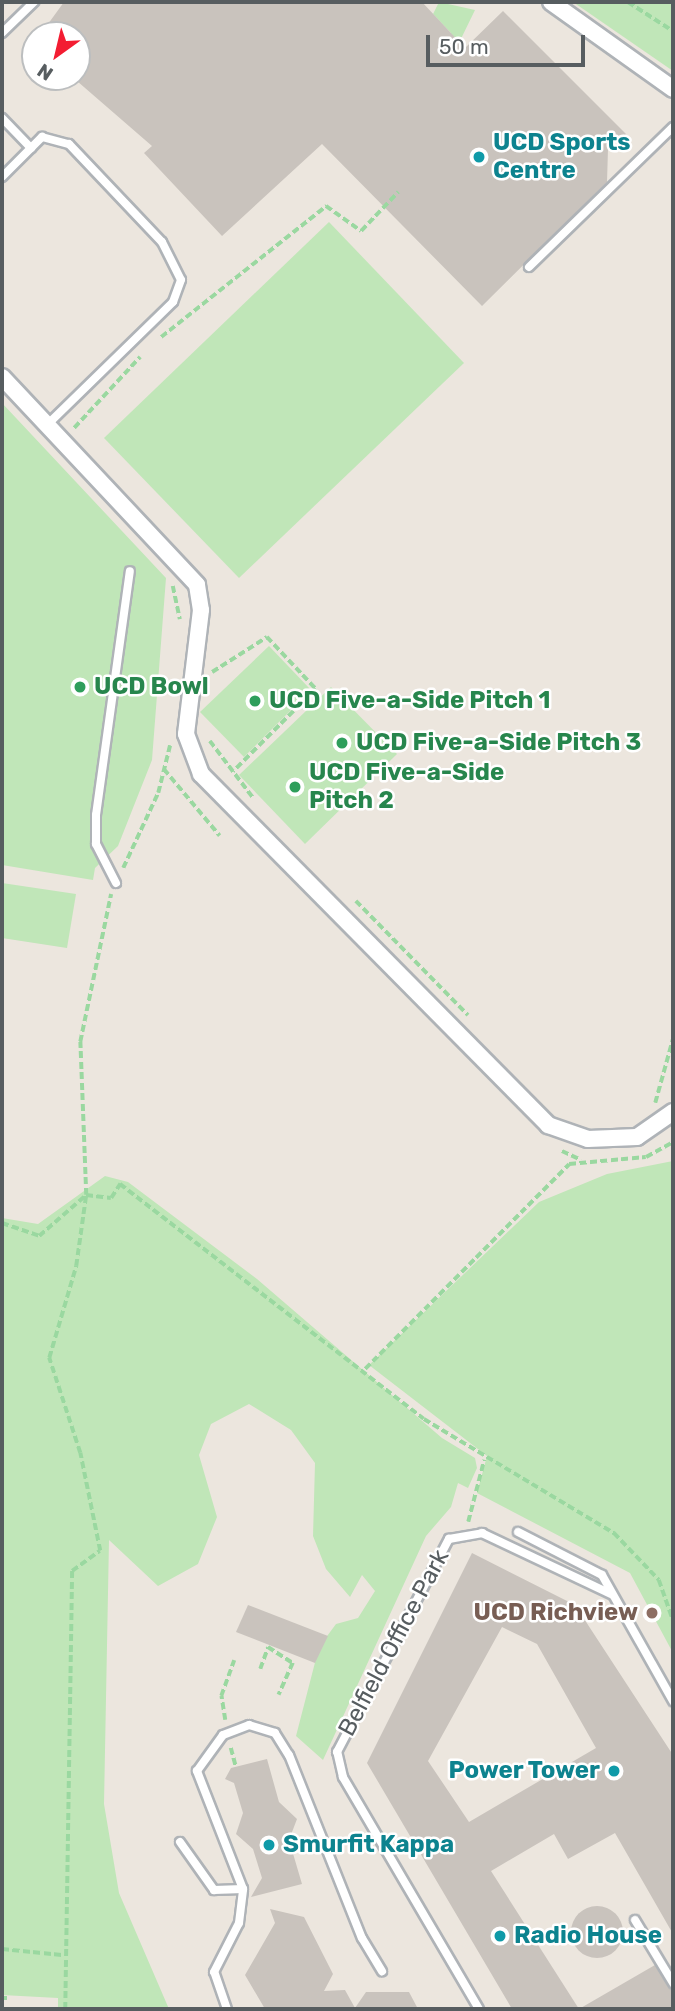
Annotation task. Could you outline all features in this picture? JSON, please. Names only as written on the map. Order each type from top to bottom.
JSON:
[{"type":"street","points":[[551,2],[673,89]]},
{"type":"street","points":[[2,377],[197,585],[201,610],[186,734],[201,775],[486,1068],[548,1125],[588,1139],[637,1137],[673,1112]]},
{"type":"lane","points":[[2,33],[34,2]]},
{"type":"lane","points":[[2,118],[31,148]]},
{"type":"lane","points":[[530,267],[673,127]]},
{"type":"lane","points":[[2,177],[42,137],[69,144],[162,243],[181,281],[173,302],[46,426]]},
{"type":"lane","points":[[116,883],[96,844],[96,815],[130,571]]},
{"type":"lane","name":"Belfield Office Park","points":[[479,2009],[343,1777],[337,1752],[437,1554],[465,1532],[482,1533],[611,1594]]},
{"type":"lane","points":[[518,1532],[602,1575],[673,1701]]},
{"type":"lane","points":[[227,2009],[214,1972],[239,1923],[243,1889],[197,1771],[228,1733],[249,1725],[275,1733],[382,1971]]},
{"type":"lane","points":[[180,1842],[214,1890],[243,1889]]},
{"type":"lane","points":[[635,1920],[673,1983]]},
{"type":"path","points":[[628,2],[673,32]]},
{"type":"path","points":[[153,344],[326,206],[360,231],[398,192]]},
{"type":"path","points":[[69,433],[144,354]]},
{"type":"path","points":[[208,683],[210,673],[267,637],[316,689],[233,772]]},
{"type":"path","points":[[193,667],[210,673]]},
{"type":"path","points":[[205,733],[260,807]]},
{"type":"path","points":[[164,769],[220,836]]},
{"type":"path","points":[[65,2009],[63,1955],[72,1571],[100,1551],[80,1453],[49,1358],[76,1266],[86,1195],[80,1042],[116,883],[149,813]]},
{"type":"path","points":[[349,895],[475,1023]]},
{"type":"path","points":[[673,1038],[652,1114],[673,1140]]},
{"type":"path","points":[[365,1368],[569,1164]]},
{"type":"path","points":[[2,1223],[38,1236],[86,1195],[111,1198],[120,1184],[484,1460],[566,1501],[628,1544],[659,1580],[673,1620]]},
{"type":"path","points":[[465,1532],[484,1460]]},
{"type":"path","points":[[260,1669],[268,1647],[293,1663],[279,1695]]},
{"type":"path","points":[[234,1660],[221,1696],[236,1767]]},
{"type":"path","points":[[2,1949],[63,1955]]},
{"type":"green space","points":[[439,2],[475,10],[457,47],[439,47],[451,33],[433,14]]},
{"type":"green space","points":[[573,2],[673,2],[673,71]]},
{"type":"green space","points":[[329,222],[464,363],[239,578],[104,438]]},
{"type":"green space","name":"UCD Bowl","points":[[2,403],[166,578],[152,760],[118,846],[95,868],[93,880],[2,865]]},
{"type":"green space","name":"UCD Five-a-Side Pitch 1","points":[[269,646],[311,690],[244,757],[200,712]]},
{"type":"green space","points":[[331,687],[397,754],[305,844],[239,775]]},
{"type":"green space","points":[[2,883],[76,894],[67,948],[2,938]]},
{"type":"green space","points":[[673,1161],[673,1653],[630,1573],[477,1493],[487,1456],[369,1365],[539,1202],[607,1174]]},
{"type":"green space","points":[[105,1176],[128,1182],[257,1279],[442,1438],[475,1458],[477,1468],[468,1488],[458,1483],[451,1507],[426,1536],[323,1760],[296,1736],[319,1647],[336,1624],[358,1618],[375,1591],[362,1575],[350,1597],[326,1569],[313,1536],[315,1463],[291,1430],[249,1404],[211,1424],[199,1455],[217,1517],[198,1564],[158,1586],[109,1540],[104,1804],[119,1893],[169,2009],[58,2009],[58,1998],[2,1995],[2,1218],[38,1224]]},
{"type":"building","points":[[64,2],[422,2],[465,48],[503,11],[626,134],[608,149],[607,182],[482,306],[322,144],[222,236],[144,153],[152,146],[89,91],[91,91],[91,21],[50,21]]},
{"type":"building","points":[[472,1553],[575,1605],[673,1755],[673,1934],[615,1833],[568,1859],[554,1834],[491,1871],[579,2009],[512,2009],[367,1763]],"holes":[[[502,1627],[537,1644],[596,1748],[469,1822],[428,1761]]]},
{"type":"building","points":[[248,1605],[328,1636],[315,1663],[236,1632]]},
{"type":"building","name":"Smurfit Kappa","points":[[267,1759],[279,1802],[297,1819],[289,1840],[302,1884],[251,1897],[262,1878],[253,1849],[236,1834],[243,1813],[234,1783],[225,1779],[231,1768]]},
{"type":"building","points":[[597,1906],[607,1908],[615,1914],[621,1922],[621,1942],[615,1950],[607,1956],[597,1958],[587,1956],[579,1950],[573,1942],[571,1932],[573,1922],[579,1914],[587,1908]]},
{"type":"building","points":[[270,1909],[304,1917],[333,1974],[324,1991],[345,1990],[355,2008],[366,1992],[409,1992],[418,2009],[265,2009],[245,1975],[275,1923]]},
{"type":"building","points":[[655,1965],[673,1989],[673,2009],[579,2009]]},
{"type":"place","name":"UCD Sports Centre","points":[[479,157]]},
{"type":"place","name":"UCD Bowl","points":[[80,687]]},
{"type":"place","name":"UCD Five-a-Side Pitch 1","points":[[255,701]]},
{"type":"place","name":"UCD Five-a-Side Pitch 3","points":[[342,743]]},
{"type":"place","name":"UCD Five-a-Side Pitch 2","points":[[295,787]]},
{"type":"place","name":"UCD Richview","points":[[652,1613]]},
{"type":"place","name":"Power Tower","points":[[614,1771]]},
{"type":"place","name":"Smurfit Kappa","points":[[269,1845]]},
{"type":"place","name":"Radio House","points":[[500,1936]]}]
